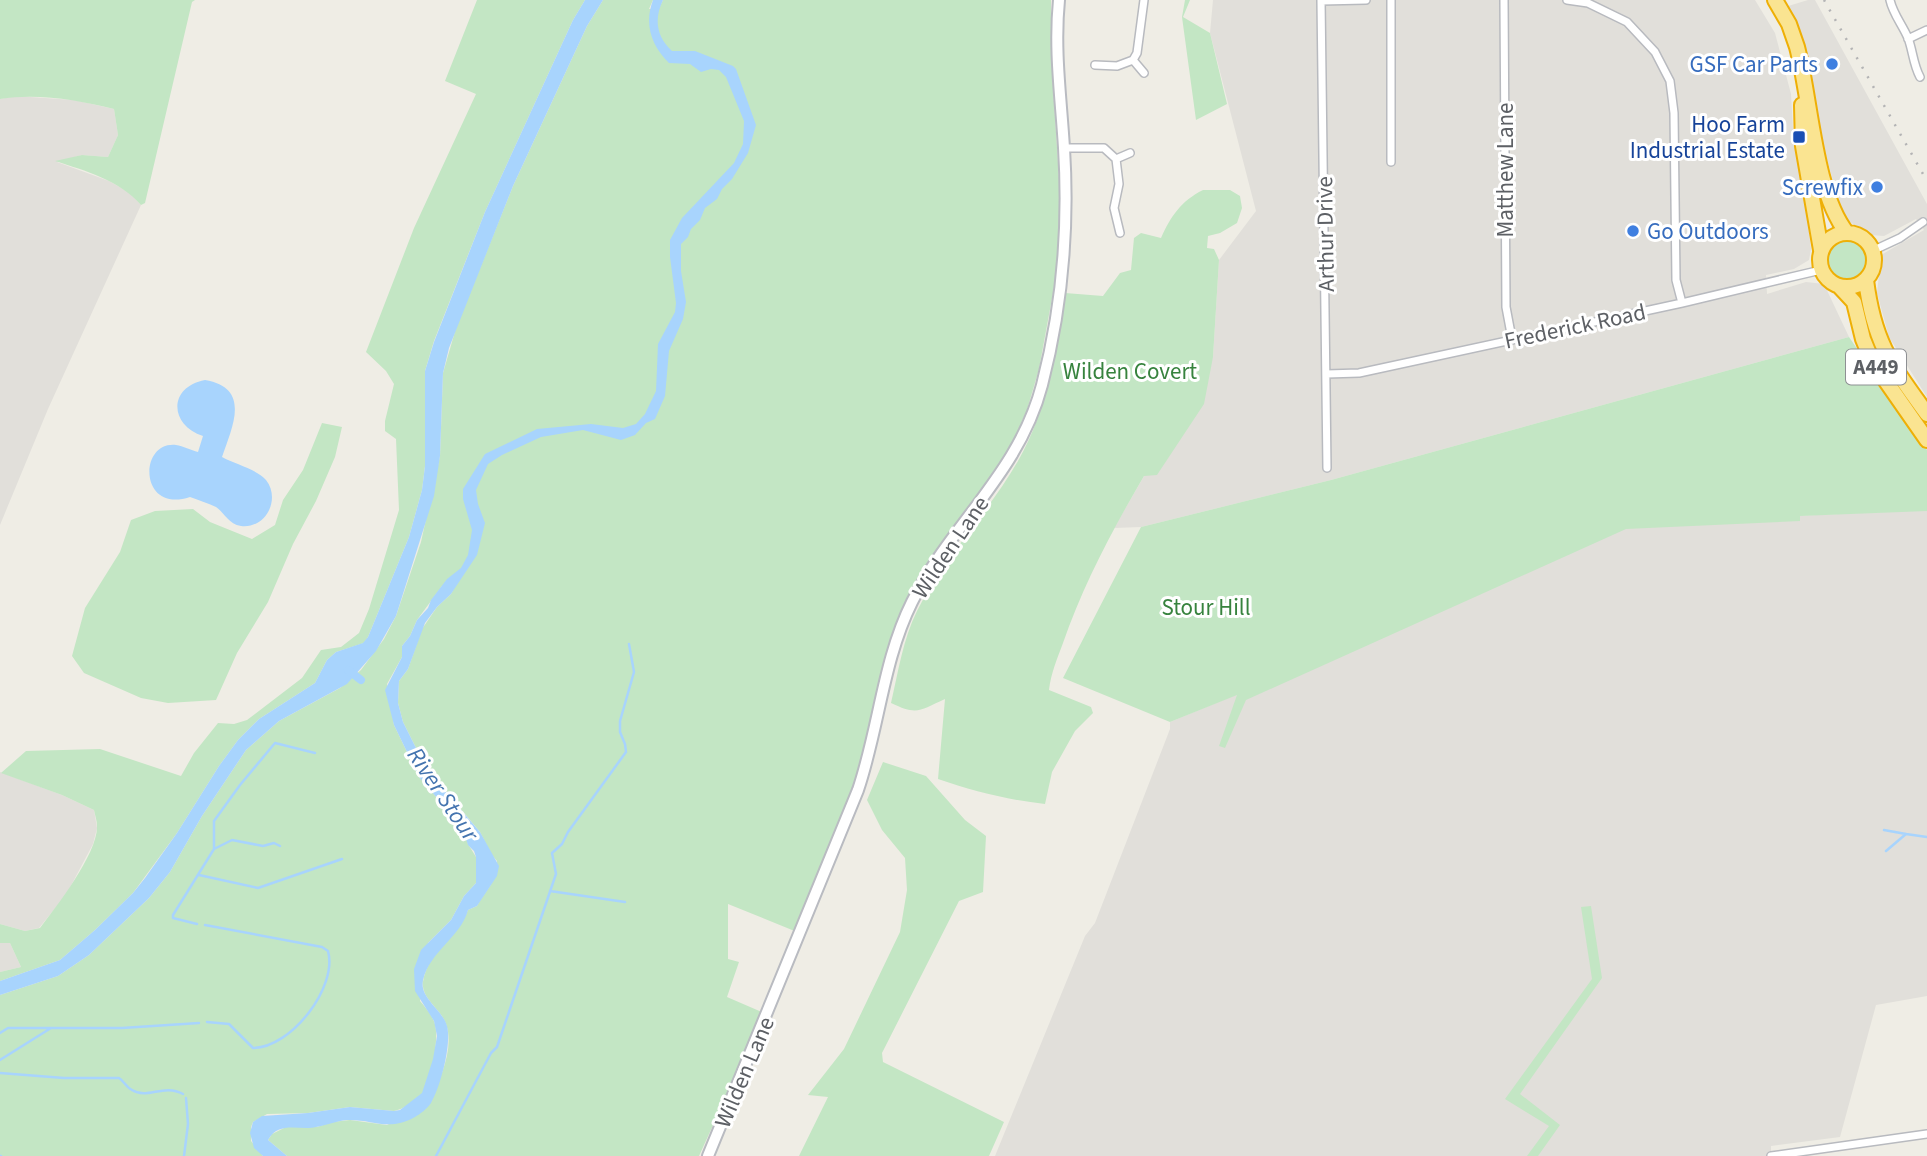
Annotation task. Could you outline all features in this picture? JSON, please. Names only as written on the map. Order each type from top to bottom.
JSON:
[{"type":"highway","points":[[1775,0],[1793,34],[1800,58],[1827,194],[1836,219],[1847,233]]},
{"type":"highway","points":[[1800,58],[1803,146],[1821,250],[1821,270]]},
{"type":"highway","points":[[1821,250],[1831,239],[1847,233],[1859,236],[1872,251]]},
{"type":"highway","name":"A449","points":[[1872,251],[1873,268],[1866,279],[1878,340],[1898,376],[1927,414]]},
{"type":"highway","name":"A449","points":[[1821,270],[1828,280],[1839,286],[1854,302],[1863,339],[1872,361],[1927,440]]},
{"type":"highway","points":[[1839,286],[1854,286],[1866,279]]},
{"type":"street","name":"Wilden Lane","points":[[708,1156],[858,790],[870,753],[900,630],[912,603],[943,552],[981,503],[1008,462],[1034,409],[1047,362],[1063,265],[1066,228],[1064,148],[1057,60],[1059,0]]},
{"type":"street","points":[[1095,65],[1117,66],[1133,60],[1137,53],[1144,0]]},
{"type":"street","points":[[1321,0],[1366,0]]},
{"type":"street","name":"Arthur Drive","points":[[1321,0],[1327,468]]},
{"type":"street","points":[[1391,0],[1391,162]]},
{"type":"street","name":"Matthew Lane","points":[[1504,0],[1506,307],[1511,339]]},
{"type":"street","points":[[1567,0],[1588,3],[1627,22],[1655,52],[1670,81],[1674,113],[1676,280],[1682,303]]},
{"type":"street","points":[[1890,0],[1892,10],[1908,39],[1918,73],[1905,75]]},
{"type":"street","points":[[1908,39],[1927,30]]},
{"type":"street","points":[[1133,60],[1144,73]]},
{"type":"street","points":[[1064,148],[1104,148],[1116,159],[1119,184],[1115,208],[1120,233]]},
{"type":"street","points":[[1116,159],[1130,153]]},
{"type":"street","points":[[1872,251],[1900,238],[1923,222]]},
{"type":"street","name":"Frederick Road","points":[[1327,374],[1359,373],[1821,270]]},
{"type":"street","points":[[1771,1156],[1927,1134]]},
{"type":"shaded area","name":"Hoo Farm Industrial Estate","points":[[1213,0],[1755,0],[1775,33],[1791,94],[1793,130],[1811,249],[1809,260],[1794,269],[1766,275],[1767,294],[1806,282],[1824,284],[1849,337],[1331,480],[1141,527],[1114,528],[1213,357],[1219,260],[1256,211],[1210,33]]},
{"type":"shaded area","points":[[1815,0],[1927,204],[1927,397],[1889,337],[1877,293],[1881,255],[1924,230],[1916,219],[1884,236],[1871,235],[1850,222],[1840,206],[1825,152],[1806,51],[1785,7]]},
{"type":"shaded area","points":[[16,96],[74,100],[114,109],[118,135],[108,157],[82,155],[57,162],[109,181],[130,193],[141,205],[48,409],[0,525],[0,99]]},
{"type":"shaded area","points":[[1927,510],[1927,996],[1876,1005],[1840,1137],[1771,1146],[1771,1156],[995,1156],[1085,936],[1095,923],[1170,729],[1170,722],[1370,639],[1623,524]]},
{"type":"shaded area","points":[[0,772],[94,810],[97,828],[93,844],[66,895],[39,928],[25,931],[0,924]]},
{"type":"shaded area","points":[[0,943],[10,943],[21,967],[0,972]]},
{"type":"green space","points":[[0,0],[195,0],[192,2],[145,203],[141,205],[123,189],[101,177],[55,161],[82,155],[108,157],[118,135],[114,109],[57,98],[0,99]]},
{"type":"green space","points":[[477,0],[585,0],[573,20],[485,212],[434,341],[425,371],[425,466],[422,490],[409,537],[368,637],[364,643],[336,652],[327,660],[315,683],[259,719],[238,740],[177,833],[133,893],[95,930],[60,960],[0,981],[0,972],[21,967],[10,943],[0,943],[0,924],[25,931],[40,928],[84,865],[97,826],[94,810],[62,795],[1,773],[26,751],[100,749],[181,776],[194,753],[218,723],[234,724],[247,720],[302,678],[321,650],[341,647],[359,633],[399,510],[396,439],[385,431],[394,384],[386,371],[366,352],[414,228],[476,94],[445,81]]},
{"type":"green space","points":[[603,0],[653,0],[649,9],[659,8],[663,0],[1051,0],[1051,56],[1061,209],[1055,282],[1039,369],[1027,410],[1009,450],[972,505],[928,562],[899,615],[853,788],[797,932],[728,904],[728,959],[739,962],[727,997],[764,1013],[699,1156],[287,1156],[268,1140],[272,1134],[286,1127],[317,1127],[350,1120],[387,1125],[431,1102],[442,1074],[449,1044],[446,1024],[425,994],[423,982],[436,953],[468,910],[477,906],[490,885],[497,861],[480,832],[425,766],[403,722],[398,703],[399,681],[408,669],[422,629],[456,584],[442,586],[417,620],[402,646],[402,657],[387,684],[394,725],[419,777],[462,827],[476,857],[476,883],[464,896],[451,920],[428,943],[420,1001],[434,1021],[436,1040],[432,1071],[422,1094],[409,1105],[394,1111],[350,1107],[308,1113],[267,1114],[253,1122],[251,1127],[251,1141],[263,1156],[0,1156],[0,995],[58,976],[89,955],[149,898],[170,872],[202,816],[246,750],[279,721],[340,688],[361,670],[384,639],[396,616],[421,542],[440,456],[443,373],[456,328],[513,186],[587,26]]},
{"type":"green space","points":[[1185,0],[1190,0],[1183,17],[1210,33],[1227,104],[1196,120],[1182,17]]},
{"type":"green space","name":"Wilden Covert","points":[[1203,190],[1230,190],[1240,196],[1242,208],[1237,223],[1220,233],[1208,236],[1207,248],[1214,249],[1219,260],[1213,357],[1204,404],[1157,475],[1144,476],[1121,516],[1080,600],[1051,678],[1049,690],[1091,707],[1093,713],[1075,731],[1052,772],[1045,804],[991,795],[938,779],[945,699],[919,710],[891,703],[901,656],[912,622],[940,572],[1006,480],[1028,441],[1037,421],[1049,379],[1065,293],[1103,296],[1120,273],[1131,270],[1134,238],[1141,233],[1161,238],[1178,210]]},
{"type":"green space","points":[[1846,240],[1854,241],[1860,246],[1865,252],[1865,268],[1860,274],[1854,279],[1846,280],[1838,279],[1832,274],[1827,268],[1826,260],[1827,252],[1832,246],[1838,241]]},
{"type":"green space","name":"Stour Hill","points":[[1849,337],[1927,450],[1927,511],[1800,516],[1800,521],[1626,529],[1246,700],[1225,748],[1219,746],[1237,695],[1170,722],[1063,678],[1141,527],[1331,480]]},
{"type":"green space","points":[[322,423],[342,427],[335,457],[268,602],[237,653],[216,700],[168,703],[141,698],[84,673],[72,656],[85,608],[120,552],[131,520],[155,511],[193,509],[210,522],[252,539],[275,525],[283,500],[303,470]]},
{"type":"green space","points":[[883,762],[926,776],[965,820],[986,836],[983,892],[959,901],[882,1053],[883,1062],[1004,1122],[989,1156],[799,1156],[828,1097],[808,1095],[844,1049],[900,932],[907,890],[905,858],[882,830],[867,800]]},
{"type":"green space","points":[[1591,906],[1602,978],[1520,1094],[1560,1125],[1538,1156],[1527,1156],[1549,1126],[1505,1099],[1592,979],[1581,907]]},
{"type":"water","points":[[585,0],[603,0],[587,26],[513,186],[449,348],[443,373],[440,456],[434,496],[396,616],[376,651],[347,684],[279,721],[246,750],[202,816],[170,872],[149,898],[89,955],[58,976],[0,995],[0,981],[60,960],[95,930],[145,878],[238,740],[259,719],[315,683],[327,660],[336,652],[363,643],[368,637],[409,537],[422,490],[425,466],[425,371],[434,342],[485,212],[573,20]]},
{"type":"water","name":"River Stour","points":[[653,0],[663,0],[658,14],[658,27],[672,51],[695,51],[736,69],[756,125],[748,153],[732,179],[717,199],[705,208],[700,220],[681,244],[681,271],[686,302],[683,319],[669,351],[665,396],[655,419],[646,423],[635,435],[621,440],[583,430],[541,437],[488,464],[476,490],[485,523],[477,555],[451,594],[425,623],[408,669],[399,681],[398,703],[403,722],[420,756],[431,775],[480,832],[499,866],[497,876],[477,906],[468,910],[459,928],[432,961],[423,980],[424,993],[447,1026],[447,1054],[438,1087],[428,1107],[405,1121],[388,1124],[347,1120],[310,1128],[284,1128],[268,1140],[287,1156],[263,1156],[254,1148],[250,1133],[253,1122],[262,1116],[350,1107],[394,1111],[400,1110],[422,1093],[437,1036],[434,1021],[415,991],[414,969],[421,950],[451,920],[464,896],[476,883],[476,857],[468,845],[462,827],[419,777],[394,725],[385,690],[402,657],[402,646],[417,620],[447,579],[461,568],[468,555],[472,530],[463,499],[463,489],[485,454],[537,429],[591,424],[623,428],[636,424],[645,414],[656,391],[658,344],[675,312],[670,240],[682,218],[734,163],[743,144],[744,121],[726,77],[719,70],[701,72],[690,64],[669,63],[658,49],[649,26]]},
{"type":"water","points":[[205,380],[220,384],[229,391],[234,400],[233,422],[222,457],[257,473],[266,480],[270,488],[272,496],[268,511],[258,523],[250,526],[237,525],[216,507],[190,497],[173,499],[161,495],[153,487],[150,464],[155,454],[164,447],[176,445],[198,452],[203,436],[184,424],[177,406],[184,390]]},
{"type":"waterway","points":[[436,1156],[491,1053],[497,1047],[556,874],[552,853],[562,844],[626,752],[620,721],[634,672],[629,644]]},
{"type":"waterway","points":[[348,670],[361,680]]},
{"type":"waterway","points":[[197,924],[173,918],[173,915],[214,849],[214,821],[275,743],[315,753]]},
{"type":"waterway","points":[[1884,830],[1906,834]]},
{"type":"waterway","points":[[1886,851],[1906,834],[1927,837]]},
{"type":"waterway","points":[[214,849],[232,840],[263,846],[274,843],[280,846]]},
{"type":"waterway","points":[[199,875],[258,888],[342,859]]},
{"type":"waterway","points":[[550,891],[625,902]]},
{"type":"waterway","points":[[205,925],[322,947],[328,951],[329,966],[319,998],[309,1013],[282,1038],[268,1045],[253,1048],[229,1024],[207,1022]]},
{"type":"waterway","points":[[0,1033],[8,1028],[122,1028],[199,1023]]},
{"type":"waterway","points":[[0,1060],[51,1028]]},
{"type":"waterway","points":[[0,1073],[64,1078],[119,1078],[138,1093],[169,1090],[183,1094]]},
{"type":"waterway","points":[[184,1156],[188,1124],[186,1098]]},
{"type":"railway","points":[[1824,0],[1927,181]]},
{"type":"place","name":"GSF Car Parts","points":[[1832,64]]},
{"type":"place","name":"Hoo Farm Industrial Estate","points":[[1799,137]]},
{"type":"place","name":"Screwfix","points":[[1877,187]]},
{"type":"place","name":"Go Outdoors","points":[[1633,231]]}]
